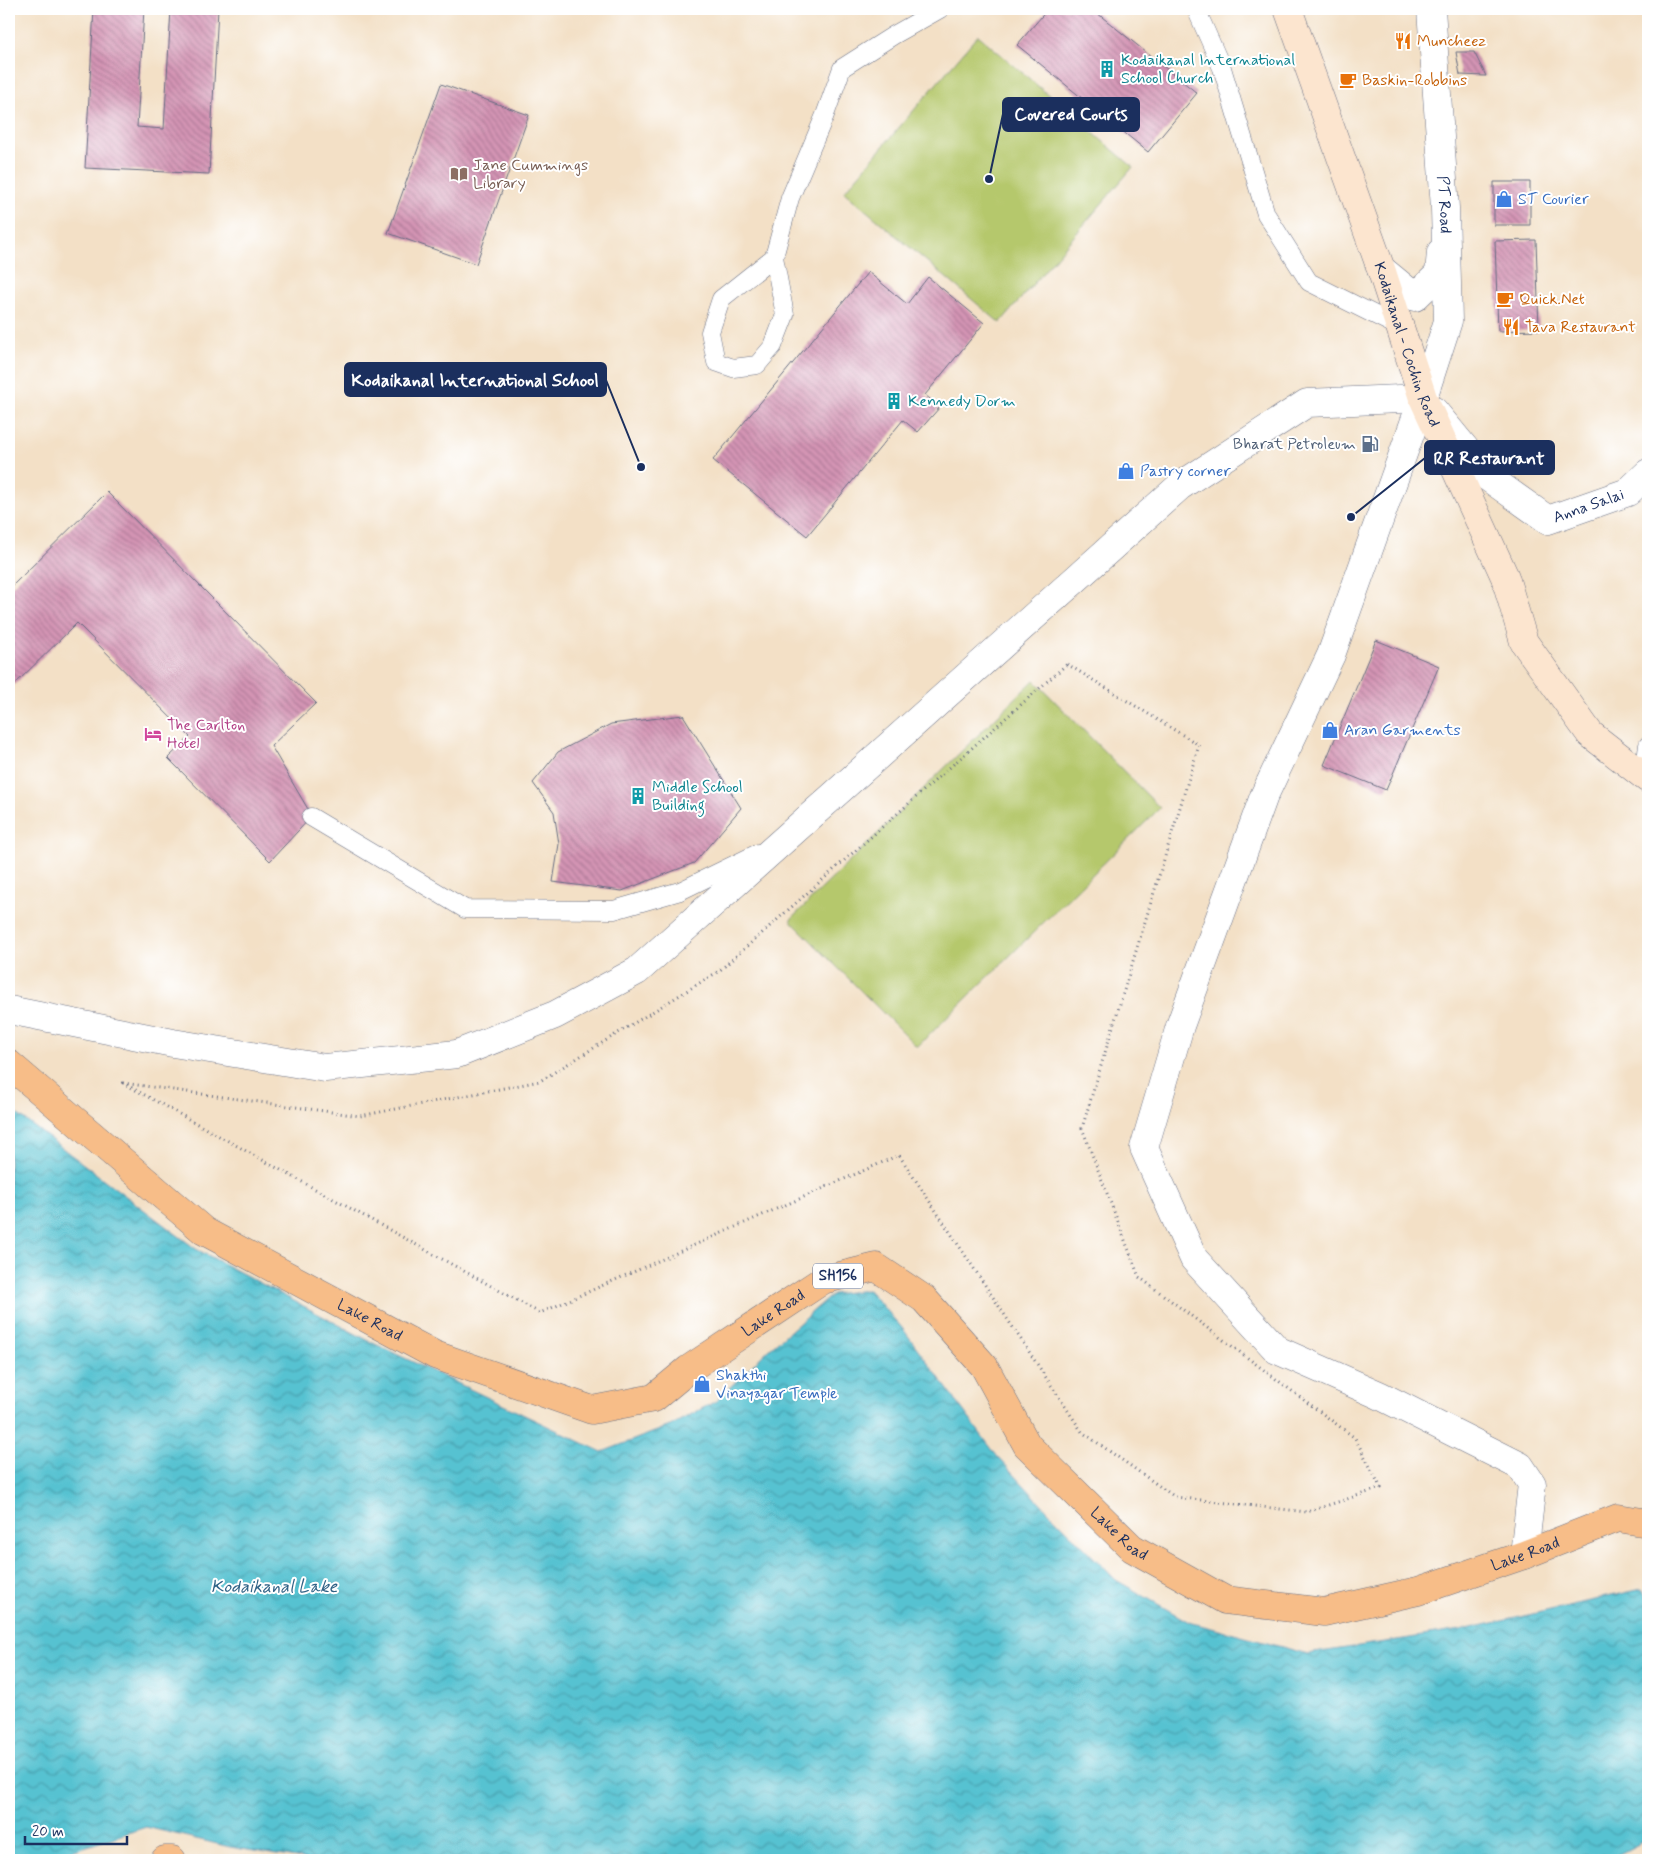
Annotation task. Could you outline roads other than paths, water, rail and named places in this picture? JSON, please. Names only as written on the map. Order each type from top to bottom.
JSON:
[{"type":"main road","name":"Kodaikanal - Cochin Road","points":[[1288,9],[1381,269],[1423,398],[1505,577],[1524,642],[1590,734],[1646,778]]},
{"type":"main road","name":"Lake Road","points":[[9,1064],[204,1231],[435,1355],[592,1410],[654,1398],[689,1369],[824,1280],[876,1267],[924,1299],[984,1366],[1027,1445],[1132,1548],[1225,1600],[1324,1612],[1418,1591],[1524,1555],[1618,1518],[1648,1523]]},
{"type":"main road","points":[[165,1860],[172,1860]]},
{"type":"street","name":"PT Road","points":[[1431,9],[1445,208],[1448,320],[1423,398],[1331,655],[1264,796],[1180,1026],[1144,1148],[1194,1259],[1277,1350],[1379,1395],[1520,1466],[1532,1484],[1524,1555]]},
{"type":"street","points":[[1381,269],[1415,297],[1439,274],[1445,208]]},
{"type":"street","points":[[9,1010],[173,1043],[325,1068],[456,1054],[555,1015],[637,971],[1180,486],[1307,403],[1423,398]]},
{"type":"street","name":"Anna Salai","points":[[1423,398],[1489,478],[1548,520],[1628,492],[1648,473]]},
{"type":"lane","points":[[774,257],[721,299],[710,332],[716,362],[733,368],[757,365],[773,346],[786,315],[774,257],[790,198],[825,115],[842,68],[940,9]]},
{"type":"lane","points":[[1196,9],[1222,68],[1266,214],[1309,282],[1401,328]]},
{"type":"lane","points":[[1646,778],[1648,745]]},
{"type":"lane","points":[[311,817],[465,909],[614,910],[680,890],[781,842]]},
{"type":"water","name":"Kodaikanal Lake","points":[[9,1108],[196,1249],[373,1343],[602,1452],[670,1426],[716,1401],[768,1350],[833,1294],[868,1290],[903,1329],[997,1456],[1047,1510],[1116,1580],[1189,1622],[1308,1654],[1467,1629],[1642,1589],[1648,1599],[1648,1839],[1608,1860],[308,1860],[230,1847],[146,1827],[44,1860],[9,1860]]},
{"type":"place","name":"Muncheez","points":[[1403,41]]},
{"type":"place","name":"Kodaikanal International School Church","points":[[1107,69]]},
{"type":"place","name":"Baskin-Robbins","points":[[1348,80]]},
{"type":"place","name":"Jane Cummings Library","points":[[459,174]]},
{"type":"place","name":"Covered Courts","points":[[989,179]]},
{"type":"place","name":"ST Courier","points":[[1504,199]]},
{"type":"place","name":"Quick.Net","points":[[1505,299]]},
{"type":"place","name":"Tava Restaurant","points":[[1511,327]]},
{"type":"place","name":"Kennedy Dorm","points":[[894,401]]},
{"type":"place","name":"Bharat Petroleum","points":[[1370,444]]},
{"type":"place","name":"Kodaikanal International School","points":[[641,467]]},
{"type":"place","name":"Pastry corner","points":[[1126,471]]},
{"type":"place","name":"RR Restaurant","points":[[1351,517]]},
{"type":"place","name":"Aran Garments","points":[[1330,730]]},
{"type":"place","name":"The Carlton Hotel","points":[[153,734]]},
{"type":"place","name":"Middle School Building","points":[[638,796]]},
{"type":"place","name":"Shakthi Vinayagar Temple","points":[[702,1384]]}]
